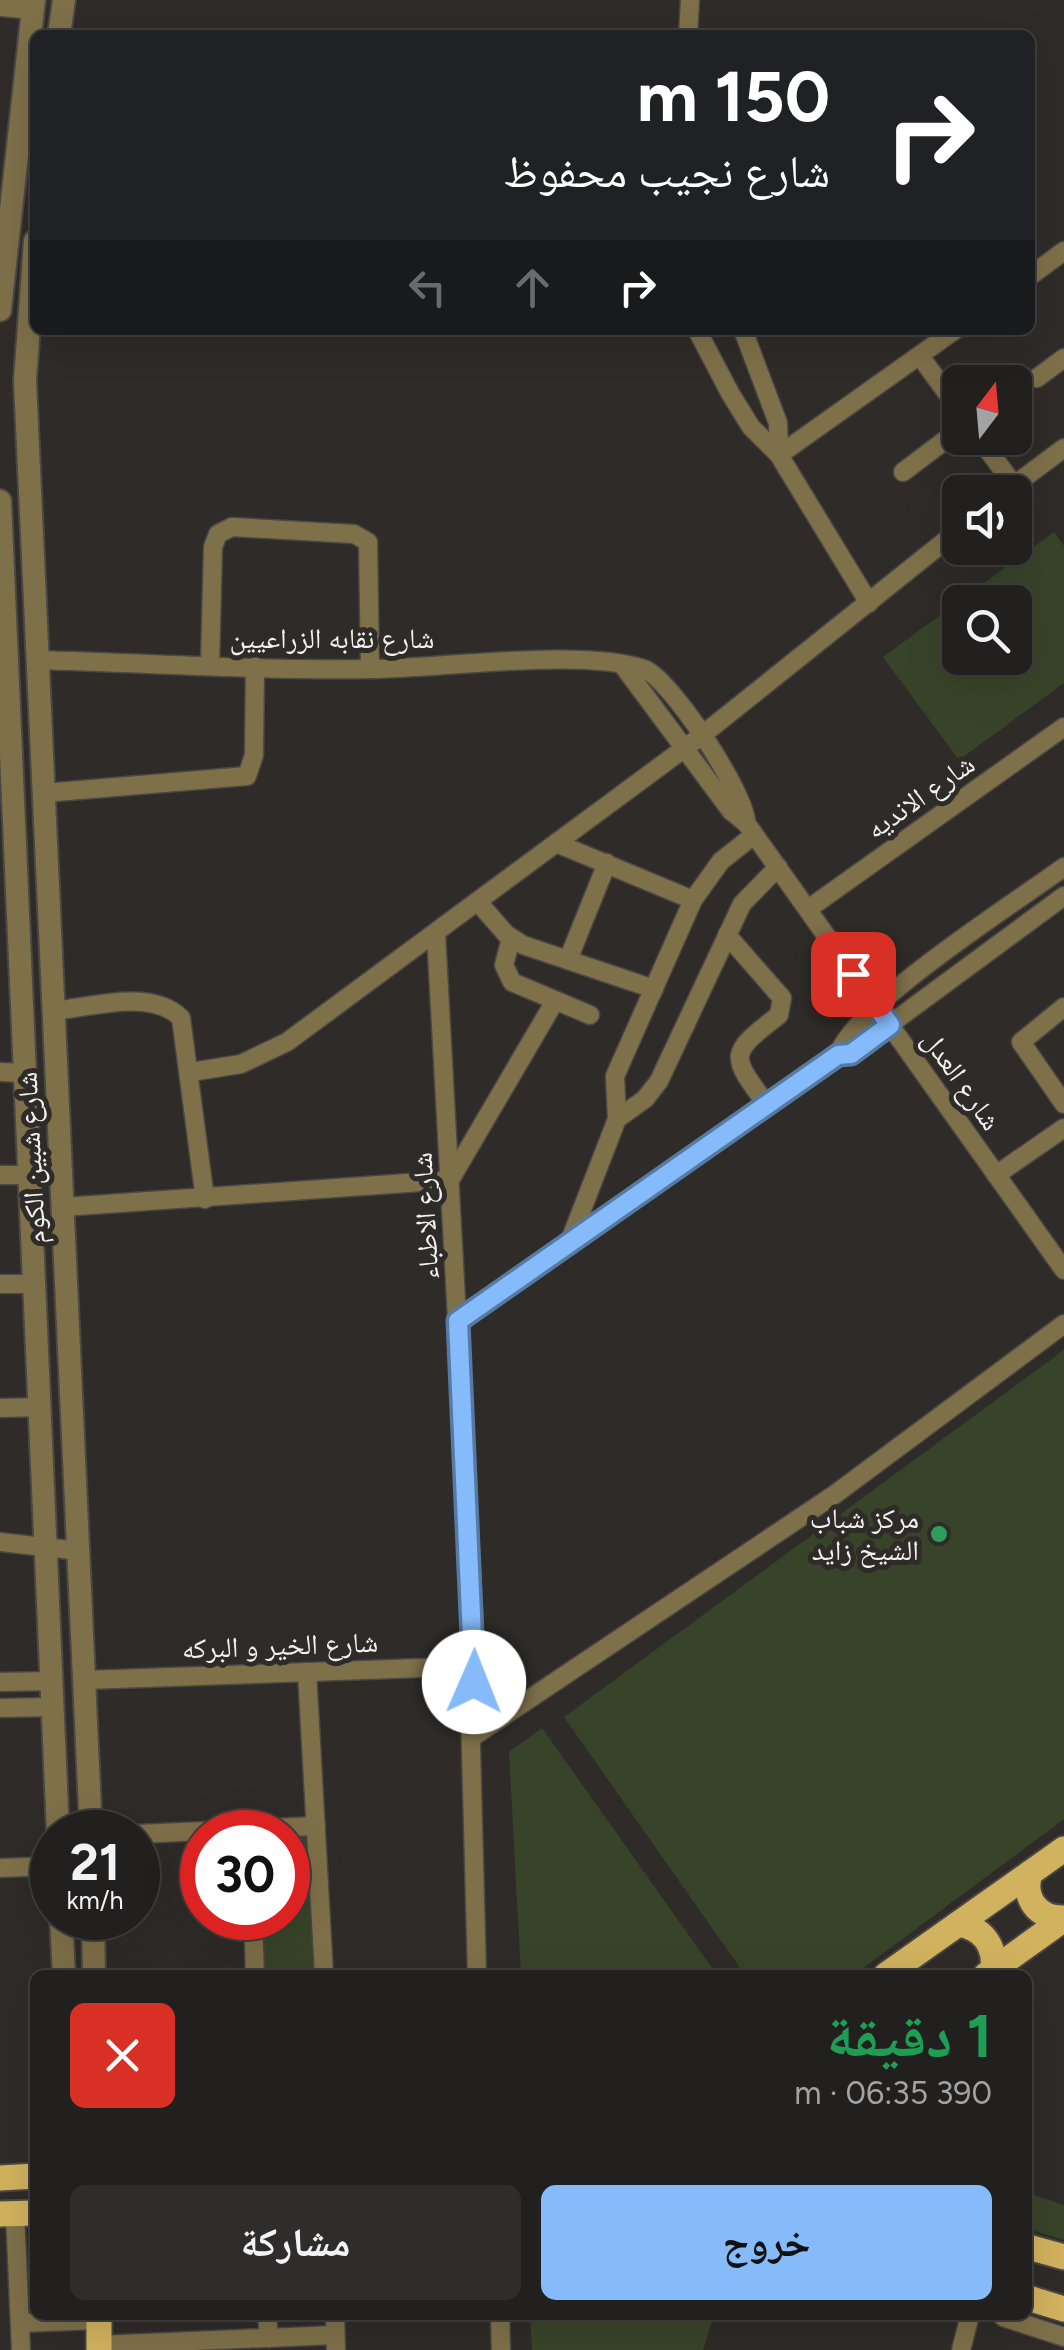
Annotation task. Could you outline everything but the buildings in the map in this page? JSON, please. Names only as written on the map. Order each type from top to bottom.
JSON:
[{"type":"main road","points":[[893,1970],[1064,1848]]},
{"type":"main road","points":[[1030,1873],[1027,1891],[1036,1908],[1052,1918],[1064,1918]]},
{"type":"main road","points":[[993,1970],[1064,1918]]},
{"type":"main road","points":[[958,1924],[983,1936],[992,1952],[989,1970]]},
{"type":"main road","points":[[0,2177],[30,2176]]},
{"type":"main road","points":[[1032,2248],[1064,2257]]},
{"type":"main road","points":[[1032,2299],[1064,2309]]},
{"type":"street","points":[[61,30],[64,0]]},
{"type":"street","points":[[688,30],[690,0]]},
{"type":"street","points":[[0,7],[34,5],[9,146],[0,310]]},
{"type":"street","points":[[1035,272],[1064,251]]},
{"type":"street","name":"شارع شبين الكوم","points":[[30,311],[25,381],[90,1810]]},
{"type":"street","points":[[700,335],[751,426],[780,455],[869,603]]},
{"type":"street","points":[[745,335],[778,423],[780,455]]},
{"type":"street","points":[[780,455],[948,335]]},
{"type":"street","points":[[920,356],[942,386]]},
{"type":"street","points":[[1036,378],[1064,358]]},
{"type":"street","points":[[903,472],[942,443]]},
{"type":"street","points":[[1028,475],[1064,448]]},
{"type":"street","name":"شارع شبين الكوم","points":[[0,502],[9,919],[26,1073],[57,1810]]},
{"type":"street","points":[[210,665],[213,547],[218,534],[232,527],[354,534],[368,542],[370,670]]},
{"type":"street","points":[[191,1072],[225,1068],[273,1051],[702,736],[942,544]]},
{"type":"street","name":"شارع نقابه الزراعيين","points":[[38,660],[370,670],[597,660],[624,667]]},
{"type":"street","points":[[44,794],[247,776],[254,755],[255,666]]},
{"type":"street","name":"شارع العدل","points":[[624,667],[651,672],[702,736],[742,798],[750,829]]},
{"type":"street","name":"شارع العدل","points":[[624,667],[778,867],[1064,1270]]},
{"type":"street","name":"شارع الانديه","points":[[808,909],[1061,735]]},
{"type":"street","points":[[617,1119],[612,1098],[616,1076],[693,900],[750,829]]},
{"type":"street","points":[[556,842],[693,900]]},
{"type":"street","points":[[568,960],[607,864]]},
{"type":"street","points":[[838,1055],[844,1040],[876,1006],[1064,866]]},
{"type":"street","points":[[568,1244],[617,1119],[645,1099],[659,1081],[752,890],[778,867]]},
{"type":"street","points":[[458,1321],[838,1055],[851,1054],[1064,896]]},
{"type":"street","points":[[478,902],[511,938],[654,989]]},
{"type":"street","name":"شارع الاطباء","points":[[436,934],[476,1666],[471,1738],[477,1970]]},
{"type":"street","points":[[728,934],[782,998],[779,1016],[742,1044],[737,1053],[738,1065],[767,1104]]},
{"type":"street","points":[[511,938],[504,960],[508,977],[590,1015]]},
{"type":"street","points":[[54,1011],[149,1001],[169,1006],[180,1018],[191,1072],[205,1199]]},
{"type":"street","points":[[63,1208],[450,1180],[554,1001]]},
{"type":"street","points":[[1064,1006],[1021,1042],[1064,1104]]},
{"type":"street","points":[[0,1072],[26,1073]]},
{"type":"street","points":[[996,1175],[1064,1128]]},
{"type":"street","points":[[0,1175],[30,1175]]},
{"type":"street","points":[[0,1284],[35,1284]]},
{"type":"street","points":[[471,1738],[834,1494],[1064,1324]]},
{"type":"street","points":[[0,1408],[40,1407]]},
{"type":"street","points":[[0,1542],[78,1551]]},
{"type":"street","name":"شارع الخير و البركه","points":[[86,1680],[476,1666]]},
{"type":"street","points":[[307,1672],[324,1970]]},
{"type":"street","points":[[0,1682],[52,1681]]},
{"type":"street","points":[[0,1708],[53,1707]]},
{"type":"street","points":[[310,1826],[316,1826]]},
{"type":"street","points":[[0,1868],[30,1867]]},
{"type":"street","points":[[63,1940],[64,1970]]},
{"type":"street","points":[[93,1940],[94,1970]]},
{"type":"street","points":[[254,1940],[255,1970]]},
{"type":"street","points":[[0,2177],[30,2164]]},
{"type":"street","points":[[17,2214],[9,2301],[20,2323],[20,2350]]},
{"type":"street","points":[[267,2320],[268,2338]]},
{"type":"street","points":[[500,2320],[501,2350]]},
{"type":"street","points":[[961,2350],[969,2320]]},
{"type":"street","points":[[1013,2320],[1064,2336]]},
{"type":"street","points":[[20,2323],[99,2332],[335,2343]]},
{"type":"green space","points":[[1054,532],[1064,546],[1064,683],[959,760],[883,657],[942,614],[942,675],[1032,675],[1032,585],[981,585],[1009,565],[1032,565],[1032,548]]},
{"type":"green space","name":"مركز شباب الشيخ زايد","points":[[1064,1350],[1064,1819],[861,1970],[741,1970],[564,1717]]},
{"type":"green space","points":[[542,1728],[713,1970],[521,1970],[509,1752]]},
{"type":"green space","points":[[310,1829],[314,1829],[321,1970],[258,1970],[257,1940],[310,1940]]},
{"type":"green space","points":[[1032,2194],[1064,2205],[1064,2240],[1032,2230]]},
{"type":"green space","points":[[530,2320],[712,2320],[703,2350],[532,2350]]},
{"type":"place","name":"مركز شباب الشيخ زايد","points":[[939,1534]]},
{"type":"route","points":[[474,1682],[458,1321],[838,1055],[851,1054],[890,1025],[853,974]]}]
